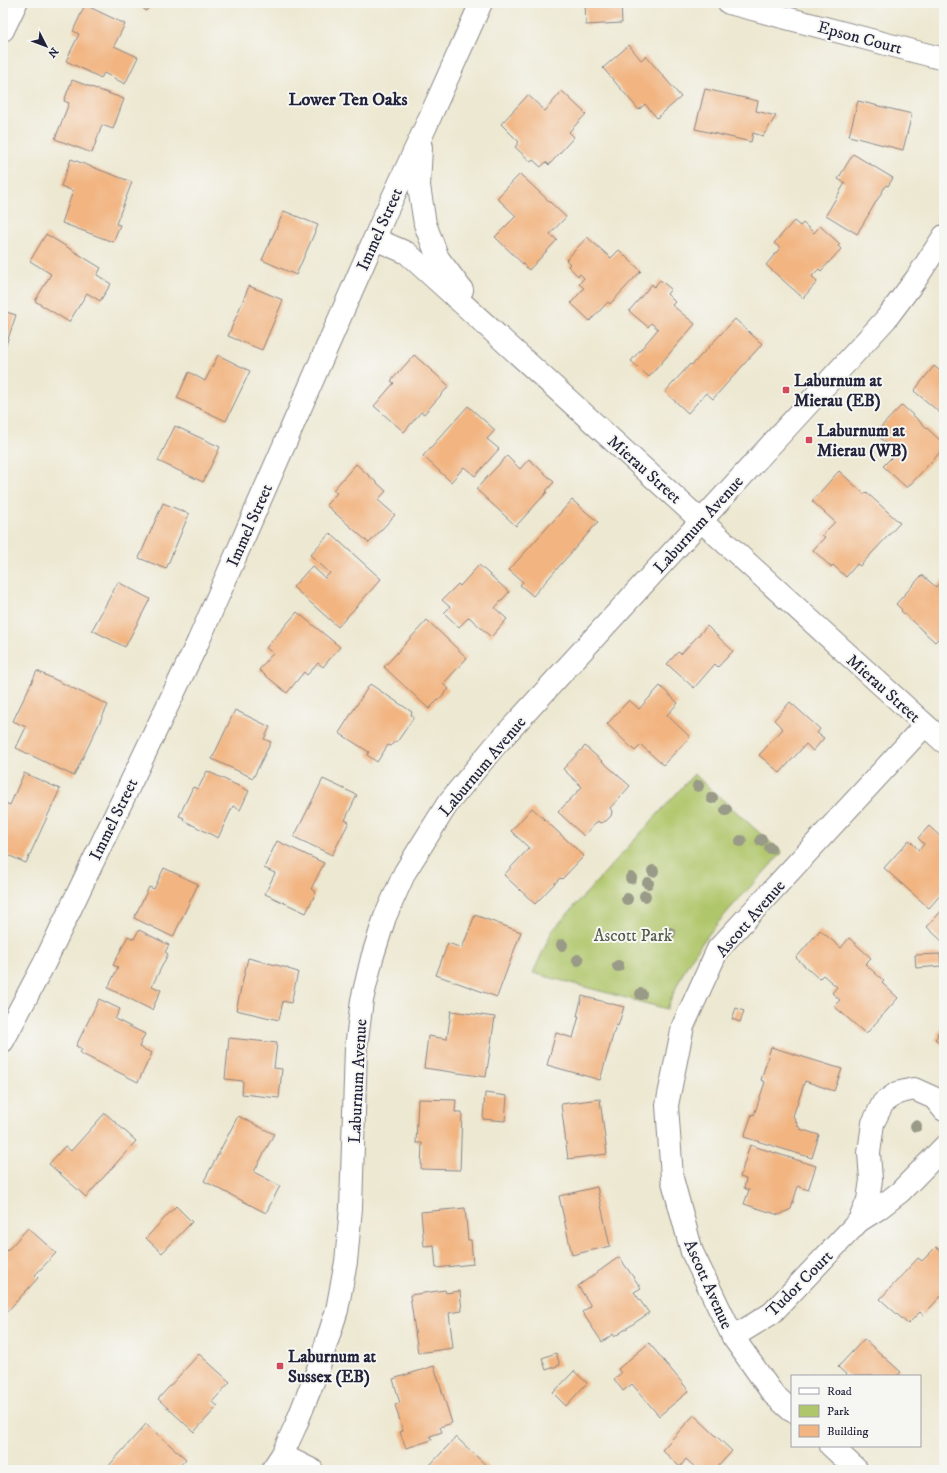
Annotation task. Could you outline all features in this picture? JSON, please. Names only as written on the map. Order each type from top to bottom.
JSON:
[{"type":"street","points":[[3,30],[16,3]]},
{"type":"street","name":"Immel Street","points":[[3,1041],[44,964],[198,642],[374,239],[481,3]]},
{"type":"street","name":"Epson Court","points":[[729,3],[944,59]]},
{"type":"street","points":[[421,138],[419,186],[425,224],[438,258],[494,332]]},
{"type":"street","name":"Laburnum Avenue","points":[[277,1462],[318,1369],[337,1310],[346,1262],[351,1208],[356,1048],[362,1000],[372,958],[385,917],[405,872],[448,803],[494,747],[886,318],[916,279],[944,236]]},
{"type":"street","name":"Mierau Street","points":[[374,239],[406,253],[944,742]]},
{"type":"street","name":"Ascott Avenue","points":[[791,1410],[773,1394],[732,1337],[692,1252],[672,1178],[667,1105],[683,1026],[718,949],[925,725]]},
{"type":"street","name":"Tudor Court","points":[[859,1221],[868,1200],[871,1180],[869,1153],[873,1123],[883,1103],[897,1093],[914,1090],[934,1098],[944,1110]]},
{"type":"street","name":"Tudor Court","points":[[732,1337],[772,1313],[859,1221],[900,1192],[944,1147]]},
{"type":"street","points":[[871,1180],[882,1190],[900,1192]]},
{"type":"street","points":[[832,1447],[857,1470]]},
{"type":"street","points":[[277,1462],[312,1470]]},
{"type":"green space","name":"Ascott Park","points":[[694,774],[782,853],[711,931],[684,971],[667,1009],[533,973],[552,931]]},
{"type":"building","points":[[137,3],[153,3],[146,11]]},
{"type":"building","points":[[585,3],[621,3],[622,23],[586,25]]},
{"type":"building","points":[[85,5],[125,24],[114,46],[138,57],[125,84],[104,73],[101,78],[66,61],[79,34],[73,31]]},
{"type":"building","points":[[629,45],[641,60],[646,56],[681,97],[657,118],[645,104],[639,110],[603,68]]},
{"type":"building","points":[[72,80],[124,99],[113,129],[102,125],[92,153],[55,139],[69,103],[64,101]]},
{"type":"building","points":[[705,89],[758,101],[756,111],[776,116],[763,136],[753,133],[751,142],[695,129]]},
{"type":"building","points":[[562,91],[586,114],[569,132],[574,137],[549,165],[546,162],[541,167],[533,160],[531,162],[515,147],[519,142],[501,124],[528,95],[545,111]]},
{"type":"building","points":[[858,101],[912,114],[903,150],[849,136]]},
{"type":"building","points":[[853,154],[893,178],[888,186],[886,185],[857,234],[826,215],[845,183],[838,179]]},
{"type":"building","points":[[71,159],[132,182],[116,224],[120,225],[113,242],[62,223],[73,191],[61,186]]},
{"type":"building","points":[[520,174],[566,217],[550,234],[557,240],[529,270],[495,237],[516,216],[497,198]]},
{"type":"building","points":[[284,211],[318,225],[296,275],[262,260]]},
{"type":"building","points":[[794,221],[800,226],[803,223],[814,233],[820,226],[840,244],[838,246],[841,249],[821,271],[819,269],[812,276],[817,282],[803,298],[766,265],[780,248],[774,243]]},
{"type":"building","points":[[46,234],[101,268],[97,275],[111,284],[100,301],[87,293],[69,322],[35,301],[51,274],[30,261]]},
{"type":"building","points":[[587,237],[611,258],[619,250],[641,271],[610,304],[608,302],[590,321],[571,303],[584,288],[579,284],[584,278],[580,274],[578,276],[568,266],[570,264],[566,260]]},
{"type":"building","points":[[660,280],[671,289],[667,294],[675,302],[672,305],[695,324],[649,377],[631,361],[658,329],[651,323],[648,327],[629,311],[652,284],[654,287]]},
{"type":"building","points":[[249,286],[283,300],[262,350],[228,336]]},
{"type":"building","points":[[3,298],[7,299],[3,311]]},
{"type":"building","points":[[3,311],[16,315],[3,354]]},
{"type":"building","points":[[735,319],[762,344],[713,399],[706,393],[688,413],[665,392],[690,364],[692,365]]},
{"type":"building","points":[[218,355],[250,371],[226,421],[177,398],[189,372],[205,381]]},
{"type":"building","points":[[414,355],[449,386],[424,414],[421,412],[404,432],[374,406],[394,383],[391,381]]},
{"type":"building","points":[[934,366],[944,374],[944,416],[914,391]]},
{"type":"building","points":[[902,405],[943,443],[942,444],[944,446],[944,448],[907,488],[883,466],[896,453],[875,433]]},
{"type":"building","points":[[468,406],[495,430],[487,439],[499,449],[475,476],[464,467],[451,482],[423,456]]},
{"type":"building","points":[[175,426],[220,447],[203,482],[158,461]]},
{"type":"building","points":[[507,456],[520,469],[529,459],[554,482],[546,491],[547,492],[516,526],[476,489]]},
{"type":"building","points":[[356,464],[386,491],[378,500],[395,515],[369,543],[326,505],[337,493],[333,490]]},
{"type":"building","points":[[839,471],[864,494],[866,492],[900,523],[860,566],[857,564],[846,577],[833,565],[831,567],[813,550],[825,537],[822,535],[835,522],[812,501]]},
{"type":"building","points":[[572,500],[598,522],[533,596],[520,585],[523,582],[509,570]]},
{"type":"building","points":[[163,503],[189,514],[166,569],[139,558]]},
{"type":"building","points":[[330,533],[381,579],[338,627],[293,587],[312,566],[325,578],[330,573],[310,555]]},
{"type":"building","points":[[479,565],[509,592],[495,608],[507,619],[491,637],[469,617],[459,627],[444,613],[450,607],[442,600],[458,584],[460,586]]},
{"type":"building","points":[[922,575],[936,587],[942,580],[944,581],[944,643],[939,638],[935,642],[901,611],[902,610],[896,604]]},
{"type":"building","points":[[118,582],[150,599],[125,647],[92,630]]},
{"type":"building","points":[[297,612],[340,647],[323,667],[318,663],[307,675],[304,672],[287,693],[259,670],[273,653],[266,648]]},
{"type":"building","points":[[427,620],[467,658],[443,684],[449,689],[429,709],[384,667]]},
{"type":"building","points":[[707,626],[733,651],[718,667],[715,664],[694,688],[667,664],[678,652],[681,654]]},
{"type":"building","points":[[37,671],[108,705],[74,776],[16,748],[26,727],[13,721]]},
{"type":"building","points":[[370,684],[412,712],[411,715],[414,717],[397,742],[395,741],[391,746],[388,745],[377,762],[367,755],[369,752],[339,733]]},
{"type":"building","points":[[660,686],[678,703],[667,715],[690,737],[663,765],[641,745],[635,751],[607,724],[629,700],[639,709]]},
{"type":"building","points":[[790,702],[820,729],[817,733],[824,738],[813,751],[806,744],[780,773],[759,755],[783,729],[774,720]]},
{"type":"building","points":[[235,710],[270,727],[264,739],[271,742],[253,778],[212,759]]},
{"type":"building","points":[[585,746],[630,786],[610,808],[612,811],[611,816],[606,821],[600,823],[598,821],[584,836],[558,812],[582,787],[563,769]]},
{"type":"building","points":[[207,771],[249,791],[240,810],[233,806],[218,838],[183,820],[184,818],[179,816],[193,787],[198,789]]},
{"type":"building","points":[[24,773],[60,789],[26,863],[3,853],[3,802],[10,805]]},
{"type":"building","points":[[323,779],[357,795],[345,820],[349,822],[332,855],[294,837]]},
{"type":"building","points":[[532,808],[584,856],[535,904],[504,875],[529,848],[511,831]]},
{"type":"building","points":[[929,826],[944,840],[944,891],[929,908],[884,868],[909,840],[919,850],[924,844],[918,838]]},
{"type":"building","points":[[277,841],[324,863],[311,889],[316,892],[306,913],[265,894],[275,873],[264,868]]},
{"type":"building","points":[[164,868],[198,884],[173,937],[134,918],[149,887],[154,889]]},
{"type":"building","points":[[944,908],[944,943],[927,927]]},
{"type":"building","points":[[475,915],[521,932],[497,997],[436,975],[448,943],[462,948]]},
{"type":"building","points":[[139,930],[169,945],[165,952],[168,954],[152,986],[161,990],[152,1010],[108,988],[118,967],[113,965],[128,936],[134,939]]},
{"type":"building","points":[[820,930],[841,948],[849,938],[871,958],[865,964],[884,981],[882,983],[898,998],[866,1034],[834,1006],[840,1000],[832,993],[837,987],[823,975],[819,979],[796,958]]},
{"type":"building","points":[[940,954],[941,966],[916,968],[915,955]]},
{"type":"building","points":[[248,958],[298,972],[291,1003],[283,1001],[279,1020],[236,1010]]},
{"type":"building","points":[[582,996],[624,1007],[618,1026],[616,1025],[600,1080],[547,1065],[556,1033],[573,1038],[579,1016],[577,1016]]},
{"type":"building","points":[[99,999],[120,1009],[115,1019],[145,1034],[139,1047],[152,1053],[138,1082],[80,1053],[82,1049],[76,1046]]},
{"type":"building","points":[[736,1008],[744,1011],[740,1022],[732,1019]]},
{"type":"building","points":[[451,1011],[495,1017],[486,1077],[424,1068],[428,1036],[447,1039]]},
{"type":"building","points":[[944,1026],[944,1047],[935,1039],[938,1036],[937,1034]]},
{"type":"building","points":[[229,1038],[277,1043],[274,1068],[282,1069],[279,1098],[242,1094],[243,1081],[225,1079]]},
{"type":"building","points":[[771,1047],[842,1069],[834,1091],[805,1081],[793,1116],[800,1129],[819,1135],[812,1158],[744,1137],[752,1114],[754,1115],[765,1082],[761,1080]]},
{"type":"building","points":[[485,1093],[507,1096],[505,1121],[483,1119]]},
{"type":"building","points":[[418,1099],[456,1100],[455,1112],[462,1112],[460,1170],[421,1169],[422,1143],[416,1143]]},
{"type":"building","points":[[600,1099],[607,1154],[568,1159],[561,1104]]},
{"type":"building","points":[[105,1113],[136,1141],[86,1197],[49,1164],[65,1146],[71,1151]]},
{"type":"building","points":[[238,1116],[274,1134],[254,1172],[280,1186],[266,1213],[204,1181]]},
{"type":"building","points":[[750,1145],[816,1166],[808,1190],[798,1186],[791,1209],[779,1215],[744,1204],[749,1190],[744,1188],[746,1179],[740,1177]]},
{"type":"building","points":[[597,1187],[610,1246],[572,1255],[559,1196]]},
{"type":"building","points":[[176,1206],[192,1222],[162,1253],[146,1238]]},
{"type":"building","points":[[465,1208],[468,1240],[471,1240],[473,1264],[436,1268],[434,1245],[424,1246],[421,1212]]},
{"type":"building","points":[[28,1228],[56,1253],[35,1275],[38,1278],[3,1316],[3,1249],[4,1248],[7,1251]]},
{"type":"building","points":[[936,1247],[944,1254],[944,1293],[923,1315],[920,1312],[908,1324],[880,1299],[918,1258],[922,1261]]},
{"type":"building","points":[[619,1257],[641,1288],[634,1292],[649,1313],[614,1337],[613,1334],[602,1342],[582,1312],[591,1306],[578,1286]]},
{"type":"building","points":[[445,1290],[446,1293],[460,1291],[462,1311],[449,1313],[453,1348],[418,1353],[410,1295]]},
{"type":"building","points":[[864,1339],[901,1372],[898,1375],[847,1375],[838,1367]]},
{"type":"building","points":[[649,1343],[689,1391],[659,1416],[632,1384],[623,1391],[614,1379],[621,1373],[618,1369]]},
{"type":"building","points":[[556,1353],[560,1365],[546,1370],[542,1358]]},
{"type":"building","points":[[199,1354],[230,1382],[212,1402],[218,1406],[194,1432],[158,1399]]},
{"type":"building","points":[[434,1366],[452,1423],[440,1427],[442,1432],[430,1436],[432,1440],[406,1448],[400,1432],[403,1431],[395,1405],[400,1403],[393,1379]]},
{"type":"building","points":[[574,1371],[587,1383],[566,1406],[553,1393]]},
{"type":"building","points":[[694,1415],[732,1451],[715,1470],[698,1470],[686,1459],[680,1467],[662,1450]]},
{"type":"building","points":[[146,1424],[186,1459],[176,1470],[105,1470]]},
{"type":"building","points":[[456,1437],[491,1470],[436,1470],[430,1465]]},
{"type":"place","name":"Laburnum at Mierau (EB)","points":[[786,390]]},
{"type":"place","name":"Laburnum at Mierau (WB)","points":[[809,440]]},
{"type":"place","name":"Laburnum at Sussex (EB)","points":[[280,1366]]},
{"type":"district","name":"Lower Ten Oaks","points":[[348,99]]}]
